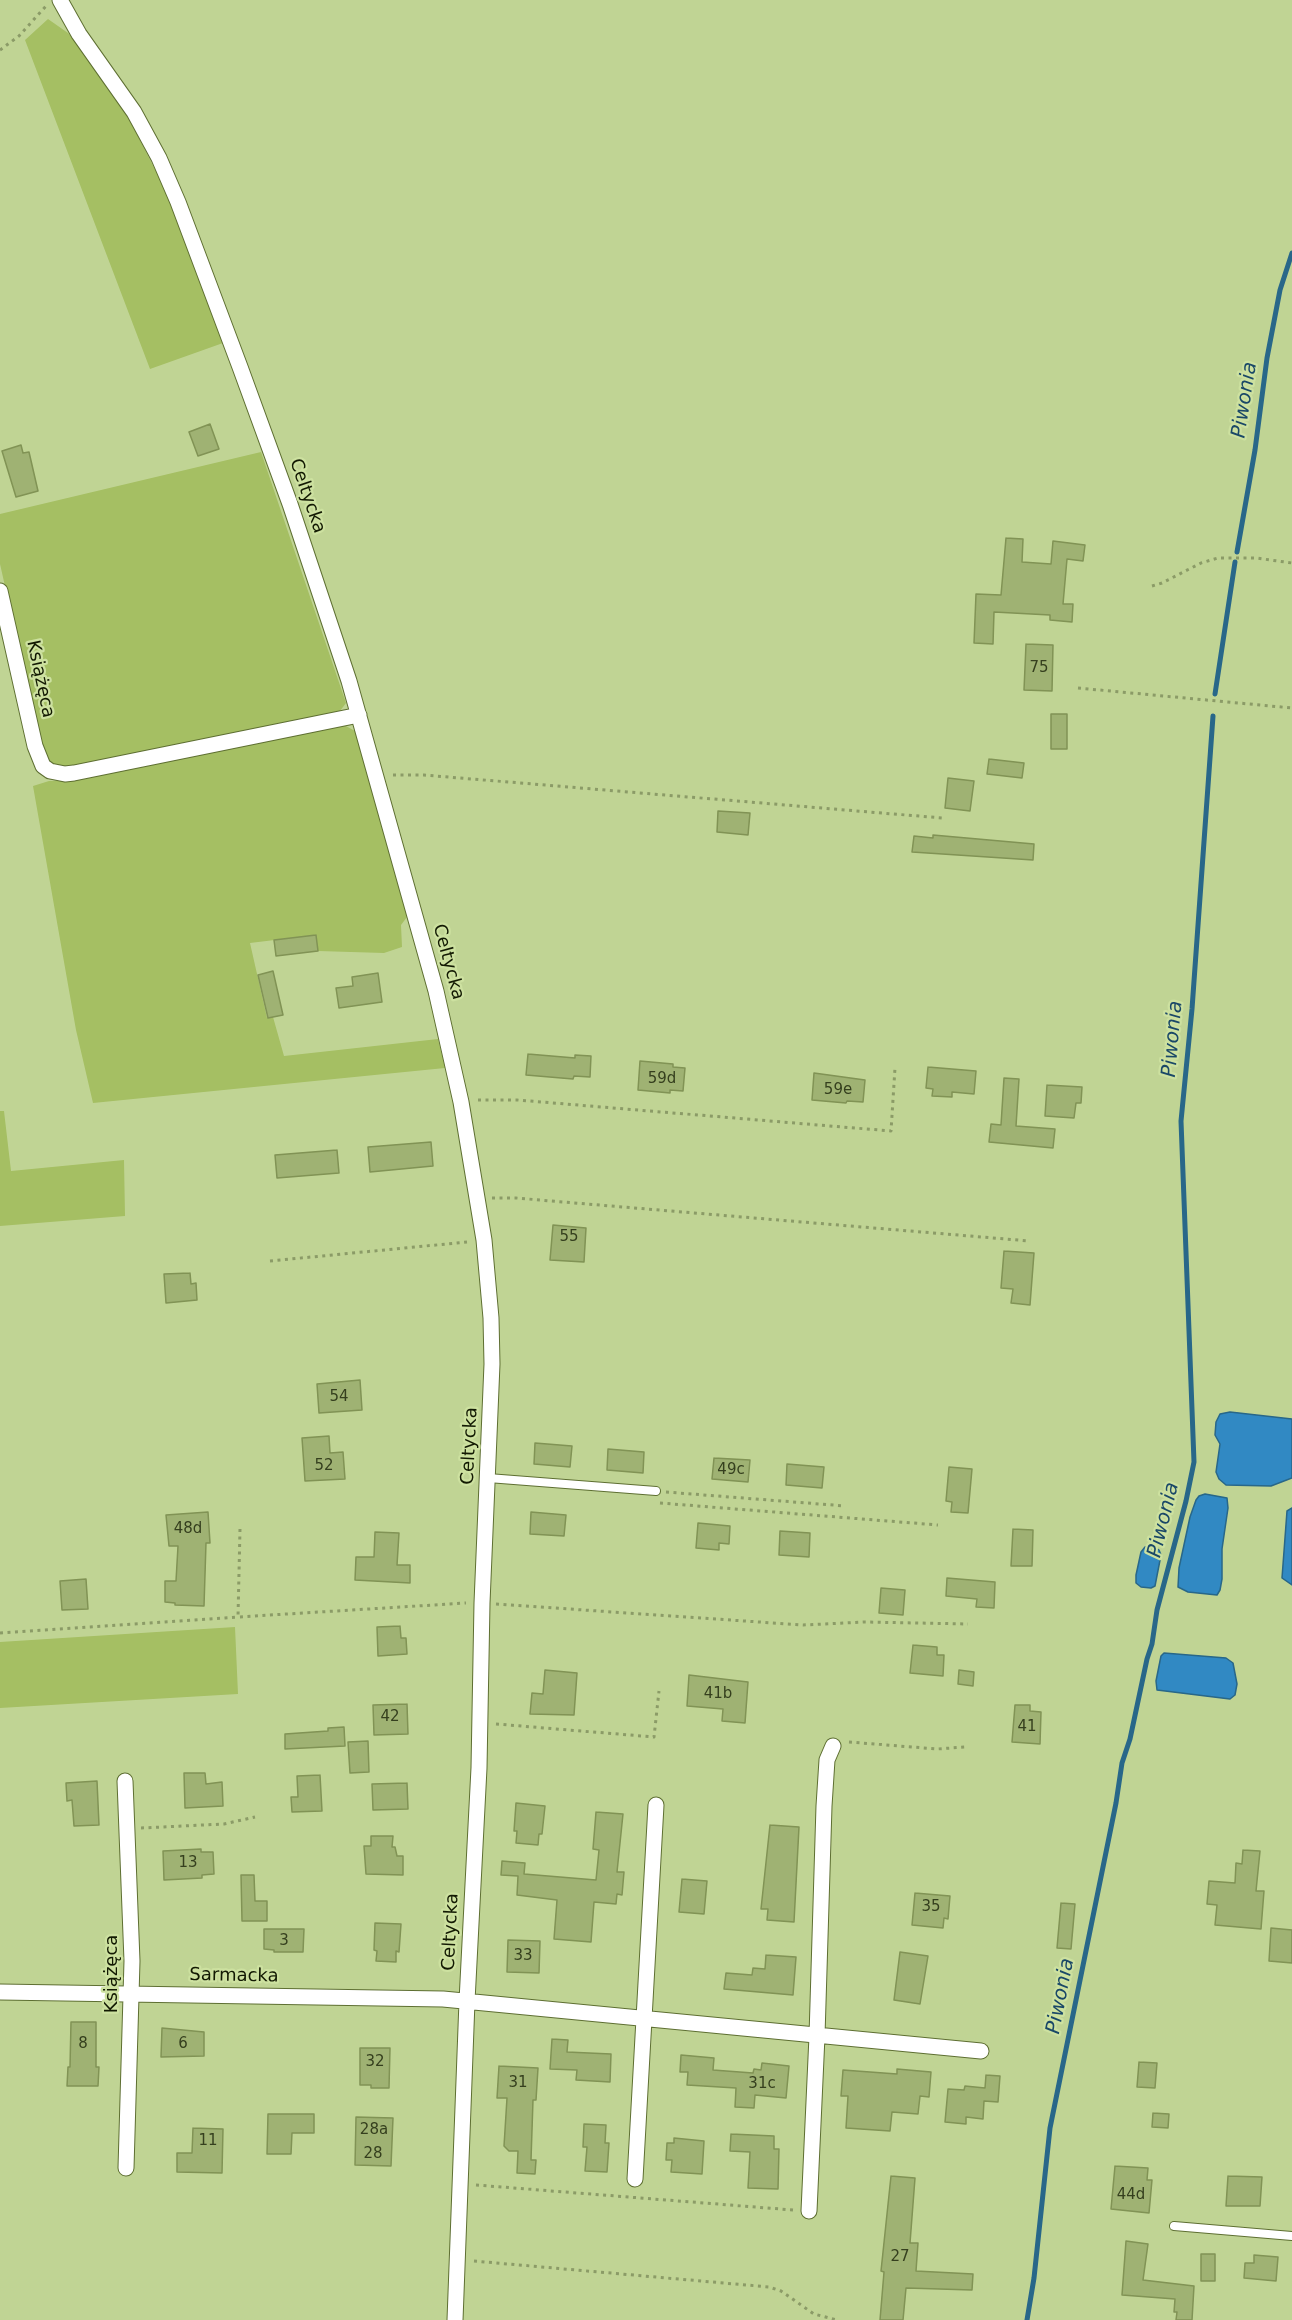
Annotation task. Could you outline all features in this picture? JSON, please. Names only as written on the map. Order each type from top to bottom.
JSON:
[{"type":"street","name":"Celtycka","points":[[60,0],[79,34],[134,112],[159,158],[178,202],[290,504],[359,715],[436,991],[461,1102],[478,1199],[490,1309],[492,1364],[455,2320]]},
{"type":"street","name":"Książęca","points":[[0,591],[34,746],[44,766],[50,771],[74,773],[359,715]]},
{"type":"street","points":[[809,2211],[824,1806],[828,1752],[833,1746]]},
{"type":"street","name":"Książęca","points":[[125,1781],[131,1901],[132,1994],[126,2168]]},
{"type":"street","points":[[635,2179],[656,1805]]},
{"type":"street","name":"Sarmacka","points":[[0,1992],[412,1997],[467,2001]]},
{"type":"street","points":[[467,2001],[981,2051]]},
{"type":"lane","points":[[488,1478],[656,1491]]},
{"type":"lane","points":[[1174,2226],[1292,2236]]},
{"type":"path","points":[[0,50],[32,24],[51,0]]},
{"type":"path","points":[[1152,586],[1218,558],[1256,558],[1292,563]]},
{"type":"path","points":[[1078,688],[1292,708]]},
{"type":"path","points":[[376,776],[424,775],[942,818]]},
{"type":"path","points":[[461,1102],[517,1100],[891,1131],[895,1068]]},
{"type":"path","points":[[478,1199],[516,1198],[1029,1241]]},
{"type":"path","points":[[270,1261],[484,1240]]},
{"type":"path","points":[[656,1491],[845,1506]]},
{"type":"path","points":[[650,1502],[938,1525]]},
{"type":"path","points":[[238,1617],[240,1529]]},
{"type":"path","points":[[0,1632],[482,1603],[803,1625],[865,1622],[968,1624]]},
{"type":"path","points":[[479,1723],[654,1737],[658,1691]]},
{"type":"path","points":[[833,1746],[847,1741],[937,1749],[965,1747]]},
{"type":"path","points":[[128,1829],[224,1824],[255,1817]]},
{"type":"path","points":[[460,2184],[809,2211]]},
{"type":"path","points":[[457,2260],[769,2287],[781,2291],[814,2314],[837,2320]]},
{"type":"green space","points":[[48,19],[68,33],[81,47],[129,119],[164,187],[223,343],[150,369],[25,40]]},
{"type":"green space","points":[[261,452],[346,703],[340,711],[324,716],[66,768],[56,766],[47,760],[42,750],[0,564],[0,514]]},
{"type":"green space","points":[[344,725],[355,731],[407,917],[401,925],[402,947],[384,953],[318,951],[316,935],[250,943],[267,1018],[273,1017],[284,1056],[438,1039],[445,1068],[93,1103],[76,1030],[33,786],[49,781],[65,781]]},
{"type":"green space","points":[[0,1111],[4,1111],[11,1171],[124,1160],[125,1216],[0,1226]]},
{"type":"green space","points":[[235,1627],[238,1694],[0,1708],[0,1642]]},
{"type":"water","points":[[1230,1412],[1292,1419],[1292,1478],[1271,1486],[1226,1485],[1219,1479],[1216,1472],[1220,1444],[1215,1435],[1216,1422],[1220,1414]]},
{"type":"water","points":[[1205,1494],[1227,1498],[1228,1508],[1222,1549],[1222,1579],[1217,1595],[1188,1592],[1178,1587],[1179,1568],[1190,1517],[1196,1500]]},
{"type":"water","points":[[1292,1508],[1292,1585],[1282,1578],[1287,1511]]},
{"type":"water","points":[[1153,1546],[1159,1550],[1161,1555],[1155,1586],[1141,1587],[1136,1583],[1136,1575],[1141,1552],[1145,1547]]},
{"type":"water","points":[[1164,1653],[1226,1658],[1233,1663],[1237,1684],[1235,1695],[1230,1699],[1157,1690],[1156,1681],[1161,1656]]},
{"type":"building","points":[[210,424],[219,449],[198,456],[189,432]]},
{"type":"building","points":[[21,445],[23,453],[29,452],[38,491],[16,497],[2,451]]},
{"type":"building","points":[[1006,538],[1023,539],[1022,562],[1051,564],[1053,541],[1085,545],[1083,561],[1067,559],[1063,604],[1073,604],[1072,622],[1050,620],[1050,615],[994,612],[993,644],[974,643],[976,594],[1001,595]]},
{"type":"building","points":[[1026,644],[1053,645],[1052,691],[1024,690]]},
{"type":"building","points":[[1051,714],[1067,714],[1067,749],[1051,749]]},
{"type":"building","points":[[989,759],[1024,763],[1022,778],[987,774]]},
{"type":"building","points":[[948,778],[974,781],[970,811],[945,808]]},
{"type":"building","points":[[718,811],[750,813],[748,835],[717,832]]},
{"type":"building","points":[[933,835],[1034,844],[1033,860],[912,852],[914,836],[933,838]]},
{"type":"building","points":[[316,935],[318,951],[276,956],[274,940]]},
{"type":"building","points":[[273,971],[283,1015],[268,1018],[258,975]]},
{"type":"building","points":[[378,973],[382,1002],[339,1008],[336,988],[353,986],[352,977]]},
{"type":"building","points":[[528,1054],[575,1058],[575,1055],[591,1056],[590,1077],[574,1076],[573,1079],[526,1075]]},
{"type":"building","points":[[640,1061],[673,1064],[673,1067],[685,1068],[683,1091],[670,1090],[670,1093],[638,1090]]},
{"type":"building","points":[[928,1067],[976,1071],[974,1094],[952,1092],[952,1097],[932,1096],[933,1089],[926,1088]]},
{"type":"building","points":[[814,1073],[865,1080],[863,1102],[812,1100]]},
{"type":"building","points":[[1004,1078],[1019,1079],[1016,1126],[1055,1129],[1053,1148],[989,1142],[991,1124],[1001,1125]]},
{"type":"building","points":[[1047,1085],[1082,1087],[1081,1103],[1076,1103],[1074,1118],[1045,1116]]},
{"type":"building","points":[[431,1142],[433,1166],[370,1172],[368,1147]]},
{"type":"building","points":[[337,1150],[339,1173],[277,1178],[275,1155]]},
{"type":"building","points":[[553,1225],[586,1228],[584,1262],[550,1260]]},
{"type":"building","points":[[1004,1251],[1034,1253],[1030,1305],[1011,1303],[1013,1289],[1001,1288]]},
{"type":"building","points":[[190,1273],[191,1284],[196,1283],[197,1300],[166,1303],[164,1274]]},
{"type":"building","points":[[360,1380],[362,1410],[319,1413],[317,1384]]},
{"type":"building","points":[[329,1436],[330,1453],[343,1452],[345,1479],[305,1481],[302,1438]]},
{"type":"building","points":[[535,1443],[572,1446],[570,1467],[534,1464]]},
{"type":"building","points":[[608,1449],[644,1452],[643,1473],[607,1470]]},
{"type":"building","points":[[714,1458],[750,1460],[748,1482],[712,1479]]},
{"type":"building","points":[[787,1464],[824,1467],[822,1488],[786,1485]]},
{"type":"building","points":[[949,1467],[972,1469],[968,1513],[951,1512],[952,1502],[946,1501]]},
{"type":"building","points":[[208,1512],[210,1543],[206,1543],[204,1606],[175,1605],[175,1603],[165,1602],[165,1581],[176,1581],[178,1546],[169,1546],[166,1515]]},
{"type":"building","points":[[531,1512],[566,1515],[564,1536],[530,1534]]},
{"type":"building","points":[[698,1523],[730,1526],[729,1544],[719,1543],[719,1550],[696,1548]]},
{"type":"building","points":[[1013,1529],[1033,1530],[1032,1566],[1011,1566]]},
{"type":"building","points":[[780,1531],[810,1533],[809,1557],[779,1555]]},
{"type":"building","points":[[375,1532],[399,1533],[397,1565],[410,1565],[410,1583],[355,1580],[356,1557],[374,1557]]},
{"type":"building","points":[[947,1578],[995,1582],[994,1608],[976,1607],[977,1599],[946,1596]]},
{"type":"building","points":[[86,1579],[88,1609],[62,1610],[60,1581]]},
{"type":"building","points":[[881,1588],[905,1590],[903,1615],[879,1613]]},
{"type":"building","points":[[400,1626],[401,1638],[406,1638],[407,1654],[378,1656],[377,1627]]},
{"type":"building","points":[[913,1645],[937,1647],[937,1655],[944,1655],[943,1676],[910,1673]]},
{"type":"building","points":[[545,1670],[577,1673],[574,1715],[530,1714],[532,1693],[543,1694]]},
{"type":"building","points":[[959,1670],[974,1672],[973,1686],[958,1684]]},
{"type":"building","points":[[689,1675],[748,1682],[745,1723],[722,1721],[723,1709],[687,1706]]},
{"type":"building","points":[[407,1704],[408,1734],[374,1735],[373,1705]]},
{"type":"building","points":[[1015,1705],[1030,1705],[1030,1711],[1041,1712],[1040,1744],[1012,1742]]},
{"type":"building","points":[[344,1727],[345,1746],[285,1749],[285,1734],[328,1731],[328,1728]]},
{"type":"building","points":[[368,1741],[369,1772],[350,1773],[348,1742]]},
{"type":"building","points":[[184,1773],[205,1773],[206,1784],[222,1782],[223,1806],[185,1808]]},
{"type":"building","points":[[320,1775],[322,1811],[292,1812],[291,1797],[298,1797],[297,1776]]},
{"type":"building","points":[[97,1781],[99,1825],[74,1826],[72,1800],[67,1801],[66,1783]]},
{"type":"building","points":[[407,1783],[408,1809],[373,1810],[372,1784]]},
{"type":"building","points":[[516,1803],[545,1806],[542,1834],[539,1834],[538,1845],[516,1843],[517,1831],[514,1831]]},
{"type":"building","points":[[596,1812],[623,1814],[617,1872],[624,1872],[622,1895],[617,1894],[616,1904],[594,1902],[591,1942],[554,1939],[557,1900],[517,1895],[518,1876],[501,1875],[502,1861],[525,1863],[524,1874],[596,1880],[599,1850],[593,1849]]},
{"type":"building","points":[[770,1825],[799,1827],[794,1922],[767,1920],[768,1909],[761,1909]]},
{"type":"building","points":[[371,1836],[393,1836],[392,1847],[395,1847],[397,1856],[403,1856],[403,1875],[366,1874],[364,1846],[371,1846]]},
{"type":"building","points":[[201,1849],[201,1852],[213,1852],[214,1874],[202,1875],[202,1878],[164,1880],[163,1851]]},
{"type":"building","points":[[1243,1850],[1260,1851],[1256,1891],[1264,1891],[1261,1929],[1215,1925],[1217,1905],[1207,1904],[1209,1881],[1235,1883],[1236,1863],[1242,1864]]},
{"type":"building","points":[[241,1875],[254,1875],[255,1901],[267,1901],[267,1921],[242,1921]]},
{"type":"building","points":[[682,1879],[707,1881],[704,1914],[679,1912]]},
{"type":"building","points":[[915,1893],[950,1896],[948,1919],[944,1918],[943,1928],[912,1925]]},
{"type":"building","points":[[1061,1903],[1075,1904],[1071,1949],[1057,1948]]},
{"type":"building","points":[[375,1923],[401,1924],[396,1962],[376,1961]]},
{"type":"building","points":[[1271,1928],[1292,1930],[1292,1963],[1269,1961]]},
{"type":"building","points":[[264,1929],[304,1929],[303,1952],[274,1952],[274,1950],[264,1949]]},
{"type":"building","points":[[508,1940],[540,1941],[539,1973],[507,1972]]},
{"type":"building","points":[[900,1952],[928,1956],[920,2004],[894,2000]]},
{"type":"building","points":[[766,1955],[796,1957],[793,1995],[724,1989],[726,1973],[752,1975],[753,1968],[765,1969]]},
{"type":"building","points":[[71,2022],[96,2022],[98,2086],[67,2086],[68,2067],[70,2067]]},
{"type":"building","points":[[162,2028],[204,2032],[204,2056],[161,2057]]},
{"type":"building","points":[[552,2039],[568,2040],[567,2052],[611,2054],[610,2082],[576,2080],[577,2070],[550,2069]]},
{"type":"building","points":[[360,2048],[390,2048],[389,2088],[371,2088],[371,2085],[360,2085]]},
{"type":"building","points":[[681,2055],[714,2058],[713,2070],[753,2073],[754,2069],[761,2070],[762,2063],[789,2066],[786,2098],[755,2095],[754,2108],[735,2107],[736,2088],[687,2085],[688,2072],[680,2072]]},
{"type":"building","points":[[1139,2062],[1157,2063],[1155,2088],[1137,2087]]},
{"type":"building","points":[[499,2066],[538,2068],[536,2100],[533,2100],[531,2160],[536,2160],[535,2174],[517,2173],[518,2151],[509,2151],[504,2146],[507,2098],[497,2098]]},
{"type":"building","points":[[897,2069],[931,2072],[929,2097],[920,2096],[918,2114],[892,2112],[890,2131],[846,2128],[848,2096],[841,2096],[843,2070],[897,2074]]},
{"type":"building","points":[[986,2075],[1000,2076],[998,2102],[984,2101],[983,2119],[966,2117],[966,2124],[945,2122],[948,2089],[964,2090],[965,2086],[985,2088]]},
{"type":"building","points":[[1153,2113],[1169,2114],[1168,2128],[1152,2127]]},
{"type":"building","points":[[268,2114],[314,2114],[314,2133],[292,2133],[291,2154],[267,2154]]},
{"type":"building","points":[[356,2117],[393,2118],[391,2166],[355,2165]]},
{"type":"building","points":[[584,2124],[606,2125],[605,2143],[609,2143],[607,2172],[585,2171],[587,2147],[583,2147]]},
{"type":"building","points":[[193,2128],[223,2129],[222,2173],[177,2172],[177,2153],[192,2153]]},
{"type":"building","points":[[731,2134],[774,2136],[774,2149],[779,2149],[778,2189],[748,2188],[750,2152],[730,2151]]},
{"type":"building","points":[[674,2138],[704,2141],[702,2174],[671,2172],[672,2160],[666,2160],[667,2143],[674,2143]]},
{"type":"building","points":[[1115,2166],[1148,2168],[1147,2180],[1152,2180],[1149,2213],[1111,2209]]},
{"type":"building","points":[[891,2176],[915,2178],[910,2243],[918,2243],[916,2271],[973,2274],[972,2290],[906,2288],[903,2320],[880,2320],[884,2272],[881,2271]]},
{"type":"building","points":[[1228,2176],[1262,2177],[1260,2206],[1226,2206]]},
{"type":"building","points":[[1126,2241],[1148,2244],[1143,2280],[1194,2286],[1192,2320],[1176,2320],[1175,2299],[1122,2295]]},
{"type":"building","points":[[1201,2254],[1215,2254],[1215,2281],[1201,2281]]},
{"type":"building","points":[[1254,2255],[1278,2257],[1276,2281],[1244,2278],[1245,2263],[1254,2263]]},
{"type":"waterway","name":"Piwonia","points":[[1237,552],[1255,450],[1267,358],[1280,290],[1292,253]]},
{"type":"waterway","name":"Piwonia","points":[[1215,694],[1235,562]]},
{"type":"waterway","name":"Piwonia","points":[[1027,2320],[1034,2278],[1050,2128],[1116,1803],[1122,1763],[1130,1739],[1152,1644],[1157,1610],[1194,1462],[1181,1121],[1192,1009],[1213,716]]}]
